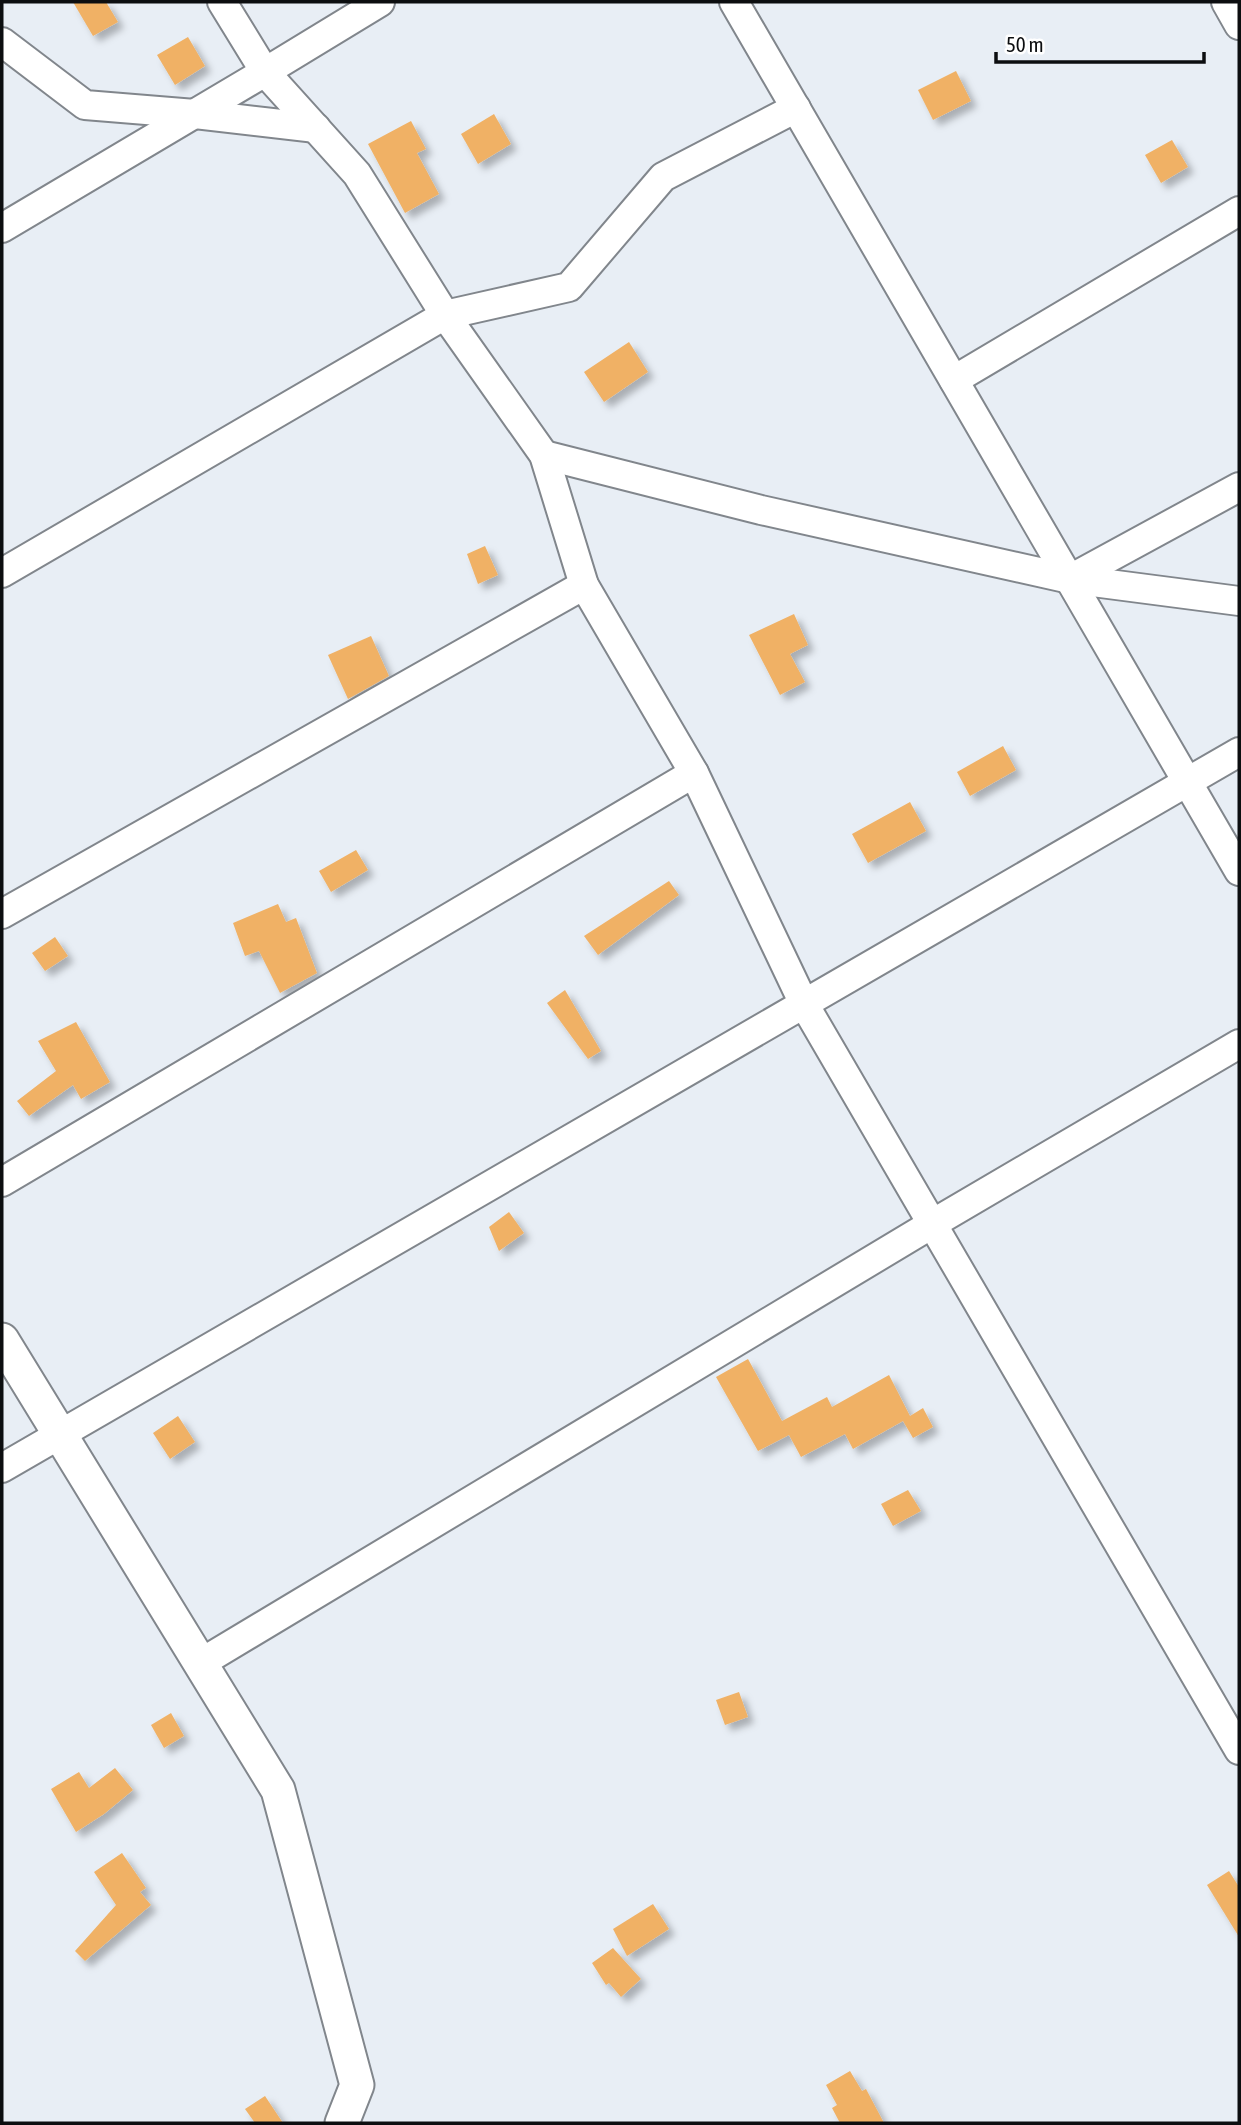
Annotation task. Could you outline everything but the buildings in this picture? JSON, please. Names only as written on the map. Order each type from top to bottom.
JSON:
[{"type":"street","points":[[222,2],[265,72],[357,174],[445,315],[544,455],[584,585],[694,773],[804,1004],[1239,1750]]},
{"type":"street","points":[[2,228],[380,2]]},
{"type":"street","points":[[734,2],[1239,871]]},
{"type":"street","points":[[1226,2],[1239,25]]},
{"type":"street","points":[[2,42],[85,105],[316,128]]},
{"type":"street","points":[[2,573],[445,315],[569,287],[663,177],[796,108]]},
{"type":"street","points":[[954,380],[1239,211]]},
{"type":"street","points":[[544,455],[761,510],[1070,579],[1239,601]]},
{"type":"street","points":[[1070,579],[1239,487]]},
{"type":"street","points":[[2,914],[584,585]]},
{"type":"street","points":[[2,1468],[1239,752]]},
{"type":"street","points":[[2,1182],[694,773]]},
{"type":"street","points":[[199,1664],[932,1224],[1239,1044]]},
{"type":"street","points":[[2,1340],[278,1790],[357,2085],[342,2123]]}]
